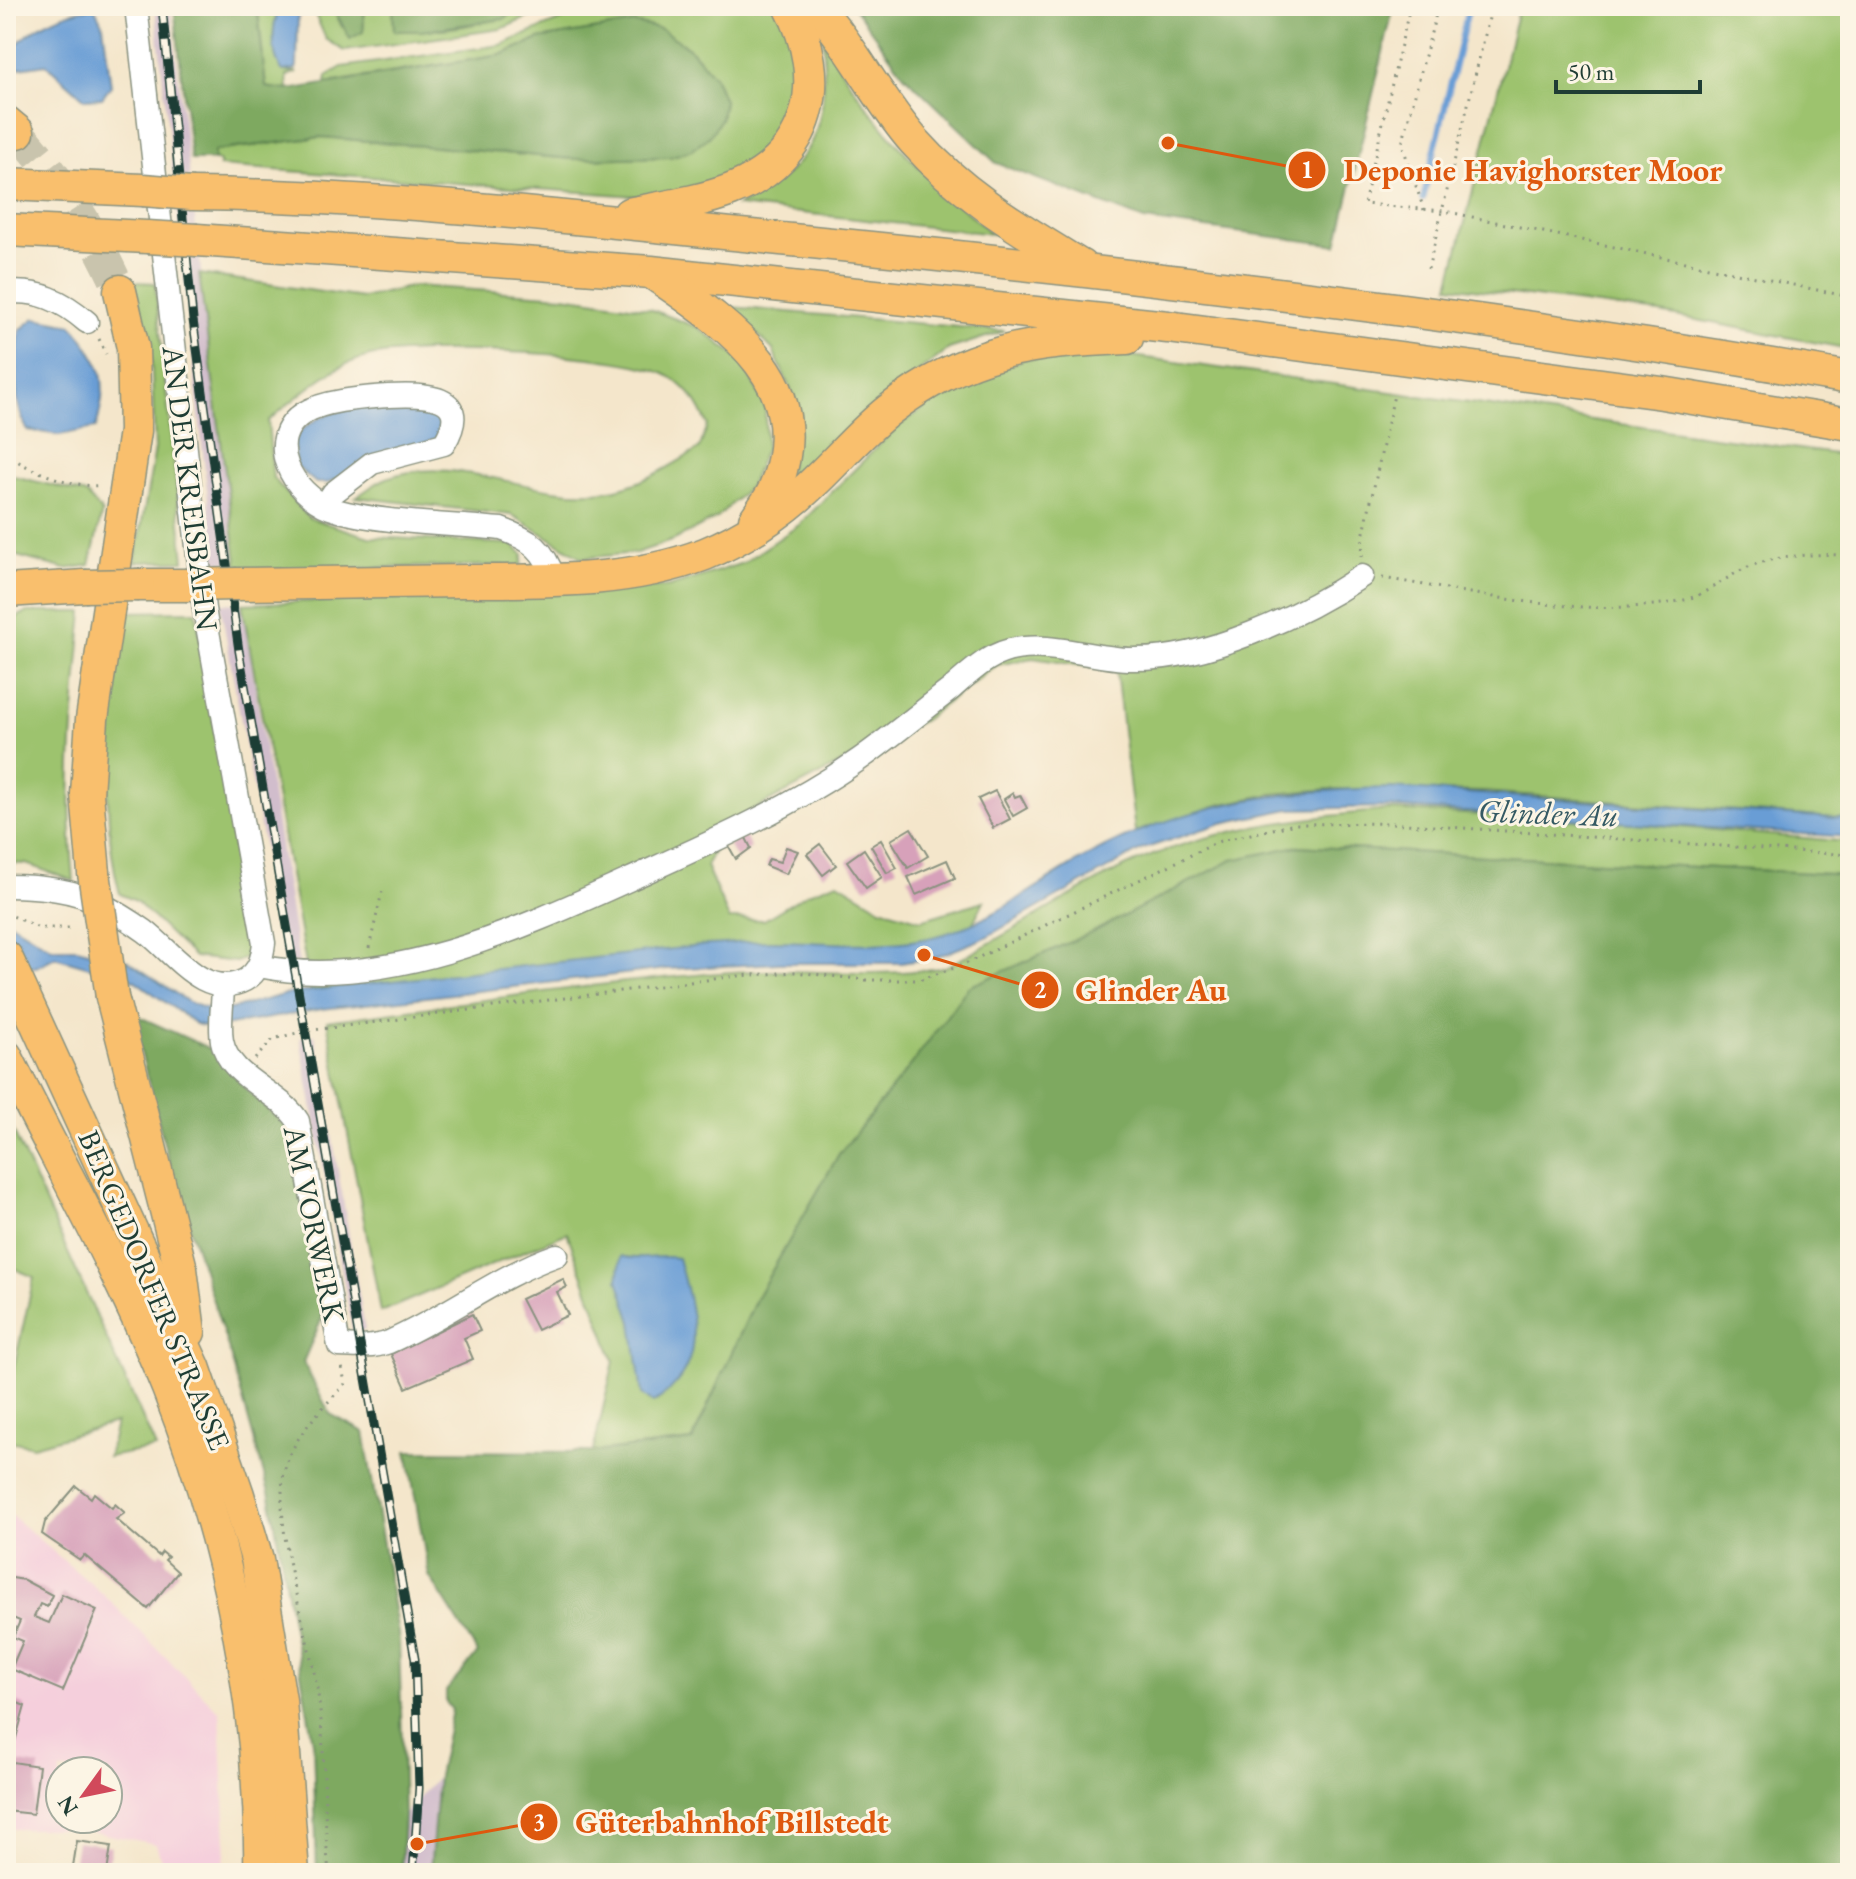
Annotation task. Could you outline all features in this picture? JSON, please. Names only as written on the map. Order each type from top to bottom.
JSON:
[{"type":"highway","points":[[598,221],[732,189],[780,159],[803,124],[812,86],[807,43],[790,6]]},
{"type":"highway","points":[[815,6],[911,138],[942,170],[972,198],[1087,270]]},
{"type":"highway","points":[[6,184],[258,195],[598,221],[1087,270],[1635,342],[1850,378]]},
{"type":"highway","points":[[6,230],[197,240],[651,272],[1168,327],[1646,391],[1850,424]]},
{"type":"highway","points":[[651,272],[751,347],[779,396],[784,441],[777,483],[749,531]]},
{"type":"highway","points":[[120,291],[133,348],[135,431],[92,719],[87,794],[94,873],[112,997],[181,1269],[194,1367]]},
{"type":"highway","points":[[12,590],[138,585],[555,580],[656,570],[706,553],[749,531],[809,487],[889,410],[944,374],[990,353],[1051,342],[1129,338],[1168,327]]},
{"type":"highway","name":"BERGEDORFER STRASSE","points":[[6,957],[194,1367],[257,1559],[286,1751],[293,1873]]},
{"type":"highway","name":"BERGEDORFER STRASSE","points":[[6,1056],[167,1387],[203,1491],[234,1607],[250,1705],[260,1873]]},
{"type":"street","name":"AN DER KREISBAHN","points":[[136,6],[204,609],[264,943],[259,966]]},
{"type":"street","points":[[6,293],[48,296],[69,306],[87,322]]},
{"type":"street","points":[[325,505],[333,493],[372,463],[444,444],[452,419],[447,404],[438,397],[423,394],[373,398],[305,412],[289,428],[283,441],[284,461],[295,480],[325,505],[351,513],[501,529],[522,536],[547,556],[555,580]]},
{"type":"street","points":[[6,886],[34,887],[95,901],[146,932],[223,996],[259,966],[294,974],[366,967],[475,945],[533,924],[741,829],[859,759],[995,655],[1030,647],[1131,659],[1168,658],[1287,617],[1330,597],[1362,576]]},
{"type":"street","name":"AM VORWERK","points":[[223,996],[221,1030],[225,1051],[246,1076],[281,1101],[298,1121],[339,1346],[388,1343],[518,1270],[557,1255]]},
{"type":"path","points":[[1410,6],[1364,204],[1444,211],[1850,297]]},
{"type":"path","points":[[1424,210],[1402,144],[1438,6]]},
{"type":"path","points":[[1428,269],[1492,6]]},
{"type":"path","points":[[87,322],[107,356]]},
{"type":"path","points":[[1394,395],[1363,537],[1362,576],[1536,602],[1628,608],[1687,600],[1750,566],[1806,554],[1850,555]]},
{"type":"path","points":[[6,452],[16,464],[96,487],[104,484]]},
{"type":"path","points":[[246,1076],[257,1056],[273,1039],[305,1031],[738,976],[795,972],[866,980],[919,980],[978,959],[1220,841],[1295,824],[1391,823],[1850,855]]},
{"type":"path","points":[[366,967],[377,903],[382,892]]},
{"type":"path","points":[[6,913],[39,928],[60,930],[82,926]]},
{"type":"path","points":[[329,1873],[319,1700],[288,1547],[281,1489],[287,1462],[304,1428],[345,1384],[339,1346]]},
{"type":"shaded area","points":[[155,6],[170,6],[235,561],[215,563]]},
{"type":"shaded area","points":[[220,603],[242,604],[299,963],[285,964]]},
{"type":"shaded area","points":[[315,1035],[365,1330],[353,1332],[300,1038]]},
{"type":"shaded area","points":[[6,1511],[104,1595],[220,1712],[226,1843],[223,1873],[179,1873],[163,1866],[156,1844],[109,1835],[124,1835],[124,1755],[44,1755],[44,1829],[6,1829]]},
{"type":"shaded area","points":[[438,1776],[430,1873],[401,1873],[404,1815]]},
{"type":"green space","points":[[174,6],[257,6],[266,87],[288,90],[501,55],[539,39],[634,23],[661,29],[689,48],[714,76],[724,100],[721,119],[710,136],[692,150],[670,157],[573,159],[321,137],[214,151],[214,160],[191,160]]},
{"type":"green space","points":[[258,6],[283,6],[276,20],[274,38],[276,56],[283,71],[297,72],[287,76],[288,90],[266,88]]},
{"type":"green space","points":[[292,6],[332,6],[342,27],[363,32],[365,6],[393,6],[394,30],[409,30],[454,28],[483,22],[511,13],[512,6],[555,6],[501,29],[345,51],[326,39],[315,14],[298,15]]},
{"type":"green space","points":[[332,6],[365,6],[363,32],[350,39]]},
{"type":"green space","points":[[393,6],[512,6],[511,13],[504,19],[421,31],[394,31]]},
{"type":"green space","points":[[595,6],[774,6],[786,23],[801,67],[783,137],[737,176],[663,194],[635,196],[219,166],[219,161],[214,160],[214,151],[321,137],[573,159],[670,157],[721,119],[724,100],[714,76],[689,48],[661,29],[634,23],[539,39],[501,55],[326,83],[327,76],[342,67],[501,45]]},
{"type":"green space","points":[[853,6],[1394,6],[1337,245],[1144,220],[996,163],[904,75]]},
{"type":"green space","points":[[1519,6],[1850,6],[1850,349],[1660,313],[1449,286]]},
{"type":"green space","points":[[823,40],[860,97],[898,145],[992,234],[737,206],[785,175],[812,140],[823,96]]},
{"type":"green space","points":[[199,274],[363,298],[414,286],[564,296],[650,309],[699,328],[741,360],[765,405],[766,447],[750,486],[717,518],[674,540],[636,553],[582,558],[512,515],[356,497],[387,478],[441,470],[551,490],[605,491],[631,485],[699,449],[708,425],[698,405],[684,388],[672,378],[650,369],[572,356],[433,351],[370,356],[328,374],[268,421],[273,478],[309,518],[369,537],[512,544],[523,554],[521,565],[238,570]]},
{"type":"green space","points":[[134,282],[155,283],[184,561],[135,562],[155,449],[151,349]]},
{"type":"green space","points":[[731,307],[1005,331],[949,349],[908,380],[788,491],[794,397],[773,350]]},
{"type":"green space","points":[[1118,354],[1850,456],[1850,819],[1484,792],[1330,789],[1272,794],[1222,804],[1135,832],[1116,671],[1033,658],[997,665],[924,720],[728,823],[706,866],[729,919],[764,920],[808,893],[838,882],[881,908],[921,920],[984,901],[972,925],[924,947],[798,946],[311,993],[242,604],[669,587],[743,563],[799,525],[897,427],[947,392],[1024,359]]},
{"type":"green space","points":[[6,474],[86,494],[102,512],[90,565],[65,569],[6,553]]},
{"type":"green space","points":[[196,611],[249,945],[245,958],[236,962],[194,957],[136,901],[120,894],[109,825],[109,754],[123,612]]},
{"type":"green space","points":[[27,612],[83,612],[71,780],[74,881],[26,864],[6,863],[6,622]]},
{"type":"green space","points":[[1389,810],[1633,823],[1850,842],[1850,875],[1296,846],[969,987],[839,1154],[757,1297],[692,1441],[593,1452],[614,1361],[567,1233],[381,1312],[327,1021],[681,976],[759,971],[892,973],[945,967],[1104,877],[1158,853],[1255,827]]},
{"type":"green space","points":[[1297,846],[1850,875],[1850,1717],[1845,1873],[430,1873],[438,1776],[452,1710],[446,1702],[446,1691],[478,1653],[429,1576],[407,1451],[593,1452],[692,1441],[757,1297],[839,1154],[912,1064],[968,987],[1095,931],[1232,860]]},
{"type":"green space","points":[[131,1013],[213,1050],[244,1087],[286,1126],[326,1309],[303,1362],[330,1414],[364,1432],[399,1639],[404,1815],[401,1873],[317,1873],[313,1742],[270,1496],[230,1354],[169,1163]]},
{"type":"green space","points":[[6,1115],[156,1448],[108,1457],[116,1423],[33,1446],[6,1440],[6,1403],[34,1277],[6,1265]]},
{"type":"water","points":[[283,6],[297,9],[298,15],[296,69],[283,71],[274,48],[274,29]]},
{"type":"water","points":[[94,7],[103,25],[111,86],[102,98],[85,99],[46,64],[6,70],[6,54],[26,36],[57,18]]},
{"type":"water","points":[[35,318],[72,325],[91,351],[103,384],[96,428],[59,435],[27,430],[16,393],[16,355],[20,330]]},
{"type":"water","points":[[432,402],[446,418],[441,437],[327,483],[316,483],[297,467],[293,440],[305,427],[320,418],[376,405]]},
{"type":"water","points":[[1392,788],[1850,819],[1850,837],[1388,807],[1290,809],[1222,823],[1143,849],[984,938],[937,957],[901,963],[779,963],[667,969],[322,1009],[212,1028],[196,1024],[134,980],[55,957],[36,967],[6,968],[6,920],[52,948],[77,948],[128,961],[190,1003],[205,1008],[231,1009],[287,994],[339,987],[708,945],[769,941],[900,942],[963,928],[1000,910],[1088,856],[1161,823],[1198,811],[1273,796]]},
{"type":"water","points":[[621,1256],[678,1258],[689,1299],[693,1338],[690,1356],[683,1373],[653,1403],[642,1394],[632,1322],[618,1280]]},
{"type":"building","points":[[995,791],[1010,819],[993,828],[978,799]]},
{"type":"building","points":[[1013,793],[1015,797],[1020,795],[1027,808],[1013,816],[1004,799]]},
{"type":"building","points":[[911,828],[928,856],[908,868],[891,840]]},
{"type":"building","points":[[745,836],[751,848],[736,859],[728,845]]},
{"type":"building","points":[[881,840],[897,868],[887,873],[871,846]]},
{"type":"building","points":[[820,844],[836,865],[823,875],[807,854]]},
{"type":"building","points":[[786,847],[798,851],[786,874],[766,866],[769,859],[780,862]]},
{"type":"building","points":[[864,849],[882,877],[866,888],[847,861]]},
{"type":"building","points":[[947,860],[955,878],[916,895],[908,877]]},
{"type":"building","points":[[563,1279],[567,1287],[557,1292],[568,1315],[537,1330],[521,1299]]},
{"type":"building","points":[[472,1314],[480,1331],[464,1338],[473,1359],[406,1388],[391,1354]]},
{"type":"building","points":[[76,1486],[91,1498],[94,1493],[112,1508],[115,1504],[125,1513],[116,1519],[159,1556],[162,1552],[168,1557],[165,1560],[178,1572],[148,1609],[84,1555],[80,1560],[42,1534],[45,1522]]},
{"type":"building","points":[[6,1577],[24,1580],[52,1595],[47,1607],[40,1604],[34,1617],[49,1623],[62,1594],[97,1610],[63,1691],[11,1669],[23,1641],[13,1637],[20,1621],[8,1616],[10,1612],[6,1611]]},
{"type":"building","points":[[6,1698],[25,1706],[14,1745],[6,1743]]},
{"type":"building","points":[[6,1761],[39,1766],[33,1814],[6,1811]]},
{"type":"building","points":[[77,1841],[111,1846],[107,1873],[72,1873]]},
{"type":"waterway","points":[[1423,199],[1469,6]]},
{"type":"tunnel","points":[[18,132],[76,207],[120,291]]},
{"type":"railway","points":[[162,6],[193,320],[239,651],[415,1659],[419,1788],[413,1873]]},
{"type":"place","name":"Deponie Havighorster Moor","points":[[1168,143]]},
{"type":"place","name":"Glinder Au","points":[[924,955]]},
{"type":"place","name":"Güterbahnhof Billstedt","points":[[417,1844]]}]
